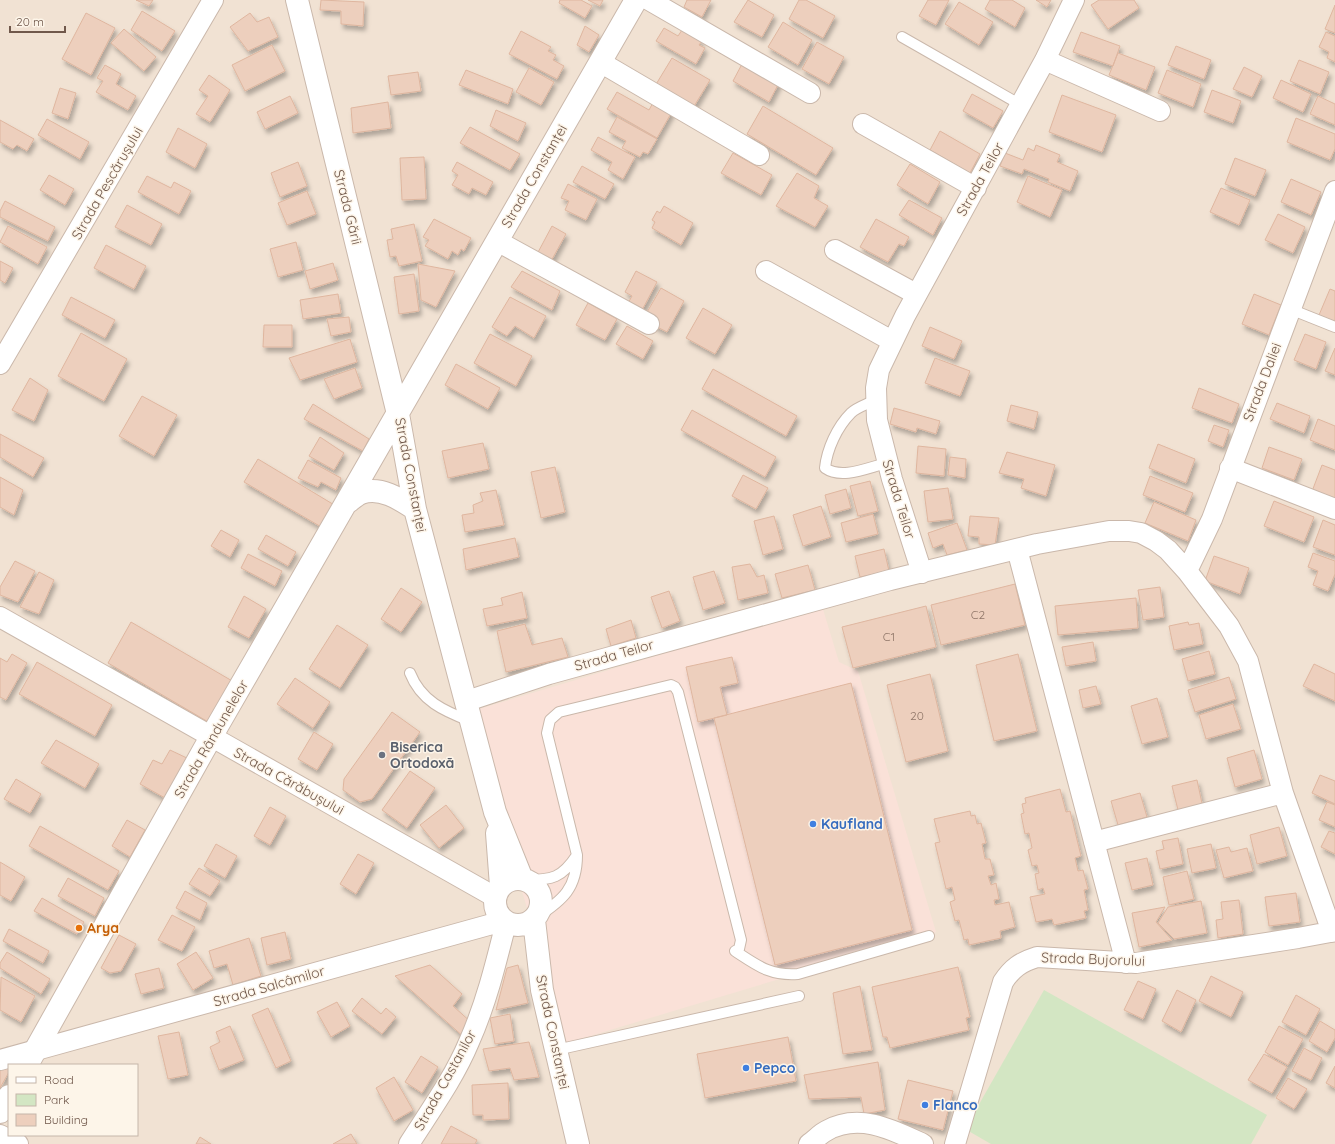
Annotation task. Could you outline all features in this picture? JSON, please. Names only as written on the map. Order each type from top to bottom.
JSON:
[{"type":"street","name":"Strada Pescărușului","points":[[0,364],[212,0]]},
{"type":"street","name":"Strada Gării","points":[[297,0],[398,414]]},
{"type":"street","name":"Strada Constanței","points":[[524,879],[495,812],[415,509],[398,414],[636,0]]},
{"type":"street","points":[[649,0],[810,93]]},
{"type":"street","name":"Strada Teilor","points":[[469,711],[548,674],[694,633],[922,573],[887,463],[877,420],[876,400],[879,370],[892,340],[916,294],[1021,105],[1074,0]]},
{"type":"street","points":[[1045,60],[1160,111]]},
{"type":"street","points":[[600,62],[759,155]]},
{"type":"street","points":[[864,124],[976,188]]},
{"type":"street","name":"Strada Daliei","points":[[1187,571],[1212,519],[1335,191]]},
{"type":"street","points":[[497,241],[649,324]]},
{"type":"street","points":[[835,250],[916,294]]},
{"type":"street","points":[[766,271],[892,340]]},
{"type":"street","name":"Strada Rândunelelor","points":[[31,1058],[211,738],[398,414]]},
{"type":"street","points":[[1230,468],[1335,509]]},
{"type":"street","points":[[348,502],[361,493],[373,491],[386,493],[415,509]]},
{"type":"street","points":[[922,573],[1018,549],[1109,531],[1129,531],[1141,533],[1156,541],[1168,550],[1187,571],[1228,626],[1248,661],[1283,793],[1333,932]]},
{"type":"street","points":[[1018,549],[1126,963]]},
{"type":"street","name":"Strada Cărăbușului","points":[[0,617],[211,738],[498,892]]},
{"type":"street","points":[[1094,842],[1283,793]]},
{"type":"street","points":[[495,812],[498,892],[496,912],[507,923],[542,990]]},
{"type":"street","points":[[498,892],[513,879],[524,879],[536,887],[541,899],[541,905],[535,918],[524,925],[507,923]]},
{"type":"street","name":"Strada Constanței","points":[[535,918],[542,990],[578,1144]]},
{"type":"street","name":"Strada Salcâmilor","points":[[0,1060],[31,1058],[507,923]]},
{"type":"street","name":"Strada Castanilor","points":[[409,1144],[441,1094],[468,1044],[489,989],[507,923]]},
{"type":"street","name":"Strada Bujorului","points":[[955,1144],[1003,982],[1010,970],[1024,961],[1038,957],[1136,964],[1333,932]]},
{"type":"street","points":[[0,1112],[8,1098]]},
{"type":"street","points":[[809,1144],[827,1130],[848,1124],[869,1122],[892,1129],[923,1144]]},
{"type":"street","points":[[0,1134],[18,1144]]},
{"type":"lane","points":[[902,37],[1021,105]]},
{"type":"lane","points":[[1290,309],[1335,326]]},
{"type":"lane","points":[[876,400],[851,412],[826,454],[825,468],[831,473],[842,474],[887,463]]},
{"type":"lane","points":[[410,674],[420,692],[435,706],[450,713],[469,711]]},
{"type":"lane","points":[[535,918],[553,906],[571,886],[577,871],[577,855],[548,733],[550,720],[559,712],[671,685],[678,692],[741,940],[739,949],[735,951],[764,969],[781,975],[798,974],[930,936]]},
{"type":"lane","points":[[524,879],[546,880],[560,875],[569,867],[577,855]]},
{"type":"lane","points":[[556,1050],[799,996]]},
{"type":"shaded area","points":[[0,0],[1335,0],[1335,1144],[0,1144]]},
{"type":"shaded area","points":[[822,606],[839,662],[858,671],[936,932],[567,1043],[469,712]]},
{"type":"green space","points":[[1044,990],[1267,1115],[1251,1144],[991,1144],[965,1129]]},
{"type":"building","points":[[136,0],[153,0],[149,6]]},
{"type":"building","points":[[321,0],[364,2],[363,26],[341,24],[341,11],[320,10]]},
{"type":"building","points":[[560,0],[581,0],[592,6],[585,18],[559,3]]},
{"type":"building","points":[[588,0],[603,0],[600,6]]},
{"type":"building","points":[[687,0],[711,0],[702,17],[684,7]]},
{"type":"building","points":[[748,0],[774,15],[762,37],[734,22]]},
{"type":"building","points":[[799,0],[806,0],[835,16],[823,38],[789,19]]},
{"type":"building","points":[[928,0],[949,0],[936,25],[919,16]]},
{"type":"building","points":[[990,0],[1012,0],[1025,8],[1015,27],[985,9]]},
{"type":"building","points":[[1036,0],[1051,0],[1047,7]]},
{"type":"building","points":[[1099,0],[1134,0],[1139,8],[1108,29],[1091,5]]},
{"type":"building","points":[[959,2],[993,22],[979,45],[945,24]]},
{"type":"building","points":[[1335,5],[1335,33],[1325,29]]},
{"type":"building","points":[[142,11],[175,31],[162,51],[131,30]]},
{"type":"building","points":[[86,13],[115,28],[91,75],[62,59]]},
{"type":"building","points":[[250,13],[257,22],[269,17],[278,37],[248,51],[230,27]]},
{"type":"building","points":[[783,22],[812,40],[798,65],[768,47]]},
{"type":"building","points":[[585,26],[599,35],[589,52],[577,45]]},
{"type":"building","points":[[664,28],[678,36],[682,30],[702,41],[699,45],[705,48],[696,64],[656,41]]},
{"type":"building","points":[[124,29],[156,57],[144,71],[111,43]]},
{"type":"building","points":[[521,31],[551,47],[548,51],[556,55],[553,60],[564,66],[557,79],[509,54]]},
{"type":"building","points":[[1081,32],[1120,46],[1113,66],[1073,52]]},
{"type":"building","points":[[1326,32],[1335,36],[1335,62],[1327,58],[1329,52],[1319,47]]},
{"type":"building","points":[[817,42],[844,57],[829,84],[802,69]]},
{"type":"building","points":[[272,45],[285,71],[245,91],[232,65]]},
{"type":"building","points":[[1176,46],[1211,60],[1204,79],[1168,65]]},
{"type":"building","points":[[1118,53],[1155,67],[1146,90],[1109,75]]},
{"type":"building","points":[[672,58],[710,80],[693,108],[655,86]]},
{"type":"building","points":[[1299,60],[1329,72],[1320,94],[1290,81]]},
{"type":"building","points":[[742,64],[780,81],[769,102],[733,81]]},
{"type":"building","points":[[105,65],[121,74],[116,84],[136,96],[128,110],[96,92],[103,81],[97,78]]},
{"type":"building","points":[[1244,67],[1262,76],[1252,97],[1233,89]]},
{"type":"building","points":[[529,68],[554,82],[541,105],[516,92]]},
{"type":"building","points":[[466,70],[513,89],[508,104],[459,85]]},
{"type":"building","points":[[1167,70],[1201,84],[1193,107],[1158,93]]},
{"type":"building","points":[[418,72],[421,91],[391,95],[388,76]]},
{"type":"building","points":[[209,75],[230,90],[210,122],[196,114],[208,96],[199,90]]},
{"type":"building","points":[[1281,80],[1311,94],[1303,112],[1273,98]]},
{"type":"building","points":[[60,88],[76,93],[68,119],[52,113]]},
{"type":"building","points":[[1212,90],[1241,101],[1233,123],[1204,112]]},
{"type":"building","points":[[617,92],[649,110],[655,99],[673,110],[657,138],[607,109]]},
{"type":"building","points":[[972,94],[1003,111],[993,128],[963,111]]},
{"type":"building","points":[[1062,95],[1116,115],[1102,152],[1049,132]]},
{"type":"building","points":[[290,96],[298,113],[265,129],[257,112]]},
{"type":"building","points":[[1318,96],[1335,104],[1335,125],[1310,114]]},
{"type":"building","points":[[388,102],[391,128],[353,133],[351,108]]},
{"type":"building","points":[[763,106],[833,148],[816,175],[747,134]]},
{"type":"building","points":[[496,110],[526,123],[518,141],[490,126]]},
{"type":"building","points":[[617,117],[657,139],[648,154],[643,152],[640,157],[622,148],[626,141],[609,132]]},
{"type":"building","points":[[1296,118],[1335,134],[1335,149],[1330,160],[1287,142]]},
{"type":"building","points":[[47,119],[89,142],[80,159],[38,135]]},
{"type":"building","points":[[0,120],[34,139],[27,151],[17,145],[13,149],[0,142]]},
{"type":"building","points":[[470,127],[520,154],[510,170],[460,143]]},
{"type":"building","points":[[178,128],[207,144],[195,168],[166,152]]},
{"type":"building","points":[[940,131],[980,154],[970,173],[930,150]]},
{"type":"building","points":[[598,137],[635,157],[623,179],[608,170],[612,162],[591,150]]},
{"type":"building","points":[[1036,145],[1060,155],[1057,162],[1078,171],[1070,191],[1048,182],[1049,179],[1024,169],[1022,174],[1000,166],[1005,153],[1023,160],[1028,148],[1034,151]]},
{"type":"building","points":[[733,153],[772,175],[761,195],[721,173]]},
{"type":"building","points":[[424,157],[426,199],[402,200],[400,158]]},
{"type":"building","points":[[1235,158],[1266,170],[1255,196],[1225,184]]},
{"type":"building","points":[[298,162],[307,186],[280,197],[271,173]]},
{"type":"building","points":[[457,162],[493,182],[486,195],[472,188],[469,194],[452,185],[458,175],[452,171]]},
{"type":"building","points":[[910,164],[940,182],[928,204],[897,185]]},
{"type":"building","points":[[582,166],[614,184],[605,199],[573,182]]},
{"type":"building","points":[[797,173],[819,186],[814,198],[828,206],[815,227],[776,206]]},
{"type":"building","points":[[49,175],[74,189],[65,205],[40,190]]},
{"type":"building","points":[[147,176],[171,188],[174,182],[191,191],[179,214],[138,192]]},
{"type":"building","points":[[1028,176],[1062,190],[1050,217],[1017,202]]},
{"type":"building","points":[[1291,179],[1321,192],[1311,215],[1281,202]]},
{"type":"building","points":[[568,184],[597,199],[586,220],[565,210],[569,201],[561,198]]},
{"type":"building","points":[[1221,188],[1250,200],[1239,225],[1210,212]]},
{"type":"building","points":[[307,191],[316,214],[287,225],[278,203]]},
{"type":"building","points":[[909,200],[942,218],[933,235],[899,215]]},
{"type":"building","points":[[5,201],[55,227],[48,241],[0,217],[0,211]]},
{"type":"building","points":[[127,205],[162,224],[151,245],[115,227]]},
{"type":"building","points":[[664,206],[693,223],[681,245],[652,228],[655,222],[652,220],[657,211],[660,213]]},
{"type":"building","points":[[1278,214],[1305,227],[1293,253],[1265,240]]},
{"type":"building","points":[[434,219],[471,238],[464,251],[461,249],[458,255],[452,251],[448,259],[425,246],[429,240],[423,237]]},
{"type":"building","points":[[876,219],[909,237],[904,246],[899,244],[888,262],[860,247]]},
{"type":"building","points":[[414,224],[422,261],[399,266],[396,256],[390,257],[387,240],[393,239],[391,229]]},
{"type":"building","points":[[8,226],[47,247],[38,264],[0,242]]},
{"type":"building","points":[[552,226],[566,234],[550,263],[536,256]]},
{"type":"building","points":[[296,242],[303,270],[278,277],[270,249]]},
{"type":"building","points":[[106,245],[146,266],[134,289],[94,268]]},
{"type":"building","points":[[0,261],[13,268],[5,283],[0,280]]},
{"type":"building","points":[[333,263],[338,280],[310,289],[305,271]]},
{"type":"building","points":[[418,264],[455,271],[436,307],[421,300]]},
{"type":"building","points":[[522,271],[560,291],[552,310],[511,287]]},
{"type":"building","points":[[636,271],[657,282],[641,312],[627,305],[632,296],[625,292]]},
{"type":"building","points":[[414,274],[419,311],[399,314],[394,277]]},
{"type":"building","points":[[661,288],[684,301],[667,332],[653,325],[646,314]]},
{"type":"building","points":[[1330,289],[1335,291],[1335,322],[1319,315]]},
{"type":"building","points":[[338,294],[341,313],[303,319],[300,300]]},
{"type":"building","points":[[1254,294],[1281,305],[1269,335],[1242,324]]},
{"type":"building","points":[[71,297],[115,320],[105,338],[62,315]]},
{"type":"building","points":[[510,297],[546,316],[534,338],[515,326],[507,336],[492,327]]},
{"type":"building","points":[[588,303],[617,319],[605,340],[576,325]]},
{"type":"building","points":[[703,308],[732,325],[715,354],[686,338]]},
{"type":"building","points":[[349,317],[351,332],[331,336],[327,319]]},
{"type":"building","points":[[264,325],[292,325],[292,347],[263,347]]},
{"type":"building","points":[[627,326],[653,341],[643,359],[616,344]]},
{"type":"building","points":[[930,327],[962,341],[954,359],[922,346]]},
{"type":"building","points":[[81,333],[127,359],[104,401],[58,376]]},
{"type":"building","points":[[490,334],[532,356],[516,386],[474,363]]},
{"type":"building","points":[[1305,334],[1326,342],[1316,369],[1294,360]]},
{"type":"building","points":[[350,339],[357,362],[300,380],[289,358]]},
{"type":"building","points":[[1335,348],[1335,375],[1325,371]]},
{"type":"building","points":[[935,358],[970,371],[960,396],[925,383]]},
{"type":"building","points":[[456,364],[500,388],[488,409],[445,385]]},
{"type":"building","points":[[355,368],[362,388],[334,399],[324,379]]},
{"type":"building","points":[[713,369],[797,416],[786,436],[702,389]]},
{"type":"building","points":[[30,378],[48,390],[34,421],[12,410]]},
{"type":"building","points":[[1199,388],[1239,404],[1232,423],[1192,408]]},
{"type":"building","points":[[142,396],[177,415],[154,456],[119,436]]},
{"type":"building","points":[[1277,403],[1310,416],[1304,433],[1270,419]]},
{"type":"building","points":[[313,404],[369,439],[363,451],[304,419]]},
{"type":"building","points":[[1011,405],[1038,412],[1034,429],[1007,421]]},
{"type":"building","points":[[894,408],[940,421],[936,434],[917,428],[916,432],[890,424]]},
{"type":"building","points":[[692,410],[776,457],[765,477],[681,430]]},
{"type":"building","points":[[1318,419],[1335,426],[1335,450],[1310,440]]},
{"type":"building","points":[[1214,425],[1229,430],[1223,447],[1208,441]]},
{"type":"building","points":[[0,434],[44,458],[33,477],[0,457]]},
{"type":"building","points":[[320,437],[344,453],[334,470],[309,456]]},
{"type":"building","points":[[483,443],[489,469],[448,478],[442,451]]},
{"type":"building","points":[[1158,444],[1195,459],[1186,483],[1149,468]]},
{"type":"building","points":[[918,446],[946,449],[944,476],[916,473]]},
{"type":"building","points":[[1269,447],[1302,459],[1294,480],[1262,468]]},
{"type":"building","points":[[1007,452],[1055,465],[1046,496],[1021,488],[1024,479],[999,473]]},
{"type":"building","points":[[950,457],[966,459],[965,478],[948,475]]},
{"type":"building","points":[[258,459],[336,506],[323,528],[244,482]]},
{"type":"building","points":[[308,460],[341,478],[336,490],[321,482],[318,487],[298,478]]},
{"type":"building","points":[[1322,465],[1335,470],[1335,500],[1311,494]]},
{"type":"building","points":[[555,467],[565,512],[541,518],[531,472]]},
{"type":"building","points":[[743,475],[768,488],[756,509],[732,496]]},
{"type":"building","points":[[1150,476],[1193,493],[1185,512],[1143,495]]},
{"type":"building","points":[[0,477],[23,490],[14,515],[0,507]]},
{"type":"building","points":[[870,481],[878,511],[858,516],[850,486]]},
{"type":"building","points":[[948,488],[953,519],[928,522],[924,491]]},
{"type":"building","points":[[846,489],[851,508],[830,514],[825,495]]},
{"type":"building","points":[[496,490],[504,525],[465,532],[462,515],[474,513],[473,505],[483,501],[480,493]]},
{"type":"building","points":[[1274,501],[1314,517],[1304,542],[1264,526]]},
{"type":"building","points":[[1154,502],[1196,520],[1188,541],[1145,523]]},
{"type":"building","points":[[821,506],[831,537],[803,546],[793,515]]},
{"type":"building","points":[[873,514],[878,534],[846,542],[841,523]]},
{"type":"building","points":[[774,516],[783,549],[763,555],[754,521]]},
{"type":"building","points":[[970,516],[999,518],[995,545],[979,544],[979,537],[968,536]]},
{"type":"building","points":[[1323,520],[1335,525],[1335,555],[1313,547]]},
{"type":"building","points":[[957,523],[967,550],[947,555],[943,544],[933,548],[928,533]]},
{"type":"building","points":[[221,530],[239,540],[230,557],[211,546]]},
{"type":"building","points":[[266,535],[296,552],[288,566],[258,549]]},
{"type":"building","points":[[515,538],[519,557],[466,570],[463,549]]},
{"type":"building","points":[[884,549],[889,571],[860,577],[855,556]]},
{"type":"building","points":[[1313,553],[1335,561],[1335,574],[1328,591],[1313,585],[1318,571],[1308,567]]},
{"type":"building","points":[[248,554],[282,571],[275,586],[241,568]]},
{"type":"building","points":[[1214,556],[1249,568],[1240,594],[1205,581]]},
{"type":"building","points":[[15,561],[35,571],[18,602],[0,595],[0,587]]},
{"type":"building","points":[[750,564],[757,577],[764,575],[768,593],[738,600],[732,567]]},
{"type":"building","points":[[808,565],[815,590],[782,598],[775,574]]},
{"type":"building","points":[[714,571],[725,603],[703,610],[693,577]]},
{"type":"building","points":[[39,572],[54,580],[39,614],[20,607]]},
{"type":"building","points":[[1015,584],[1025,625],[941,645],[931,605]]},
{"type":"building","points":[[1160,587],[1164,617],[1143,620],[1138,590]]},
{"type":"building","points":[[401,588],[422,602],[401,632],[381,619]]},
{"type":"building","points":[[669,591],[680,621],[662,628],[651,597]]},
{"type":"building","points":[[522,592],[527,618],[487,626],[483,609],[503,605],[501,598]]},
{"type":"building","points":[[244,596],[266,609],[249,638],[228,627]]},
{"type":"building","points":[[1136,598],[1138,628],[1058,635],[1055,606]]},
{"type":"building","points":[[926,606],[936,647],[853,668],[842,627]]},
{"type":"building","points":[[631,620],[636,638],[611,646],[606,629]]},
{"type":"building","points":[[131,622],[234,682],[210,723],[108,663]]},
{"type":"building","points":[[1188,622],[1189,625],[1199,623],[1203,644],[1174,650],[1169,626]]},
{"type":"building","points":[[525,624],[532,645],[562,638],[568,657],[506,672],[497,631]]},
{"type":"building","points":[[337,625],[368,645],[340,688],[309,669]]},
{"type":"building","points":[[1093,642],[1096,661],[1066,666],[1062,647]]},
{"type":"building","points":[[1209,651],[1215,674],[1188,681],[1182,659]]},
{"type":"building","points":[[12,654],[27,663],[6,700],[0,697],[0,658],[7,662]]},
{"type":"building","points":[[1018,654],[1037,731],[994,741],[976,665]]},
{"type":"building","points":[[732,657],[738,683],[720,687],[727,715],[698,722],[686,667]]},
{"type":"building","points":[[37,662],[112,705],[95,736],[19,694]]},
{"type":"building","points":[[1314,664],[1335,674],[1335,701],[1303,686]]},
{"type":"building","points":[[930,674],[948,751],[906,762],[887,685]]},
{"type":"building","points":[[1229,677],[1236,699],[1195,712],[1188,690]]},
{"type":"building","points":[[295,678],[330,702],[313,728],[277,704]]},
{"type":"building","name":"Kaufland","points":[[851,683],[912,930],[775,965],[714,718]]},
{"type":"building","points":[[1096,686],[1101,704],[1083,708],[1079,690]]},
{"type":"building","points":[[1157,698],[1168,737],[1142,744],[1131,706]]},
{"type":"building","points":[[1233,704],[1241,729],[1206,739],[1199,715]]},
{"type":"building","name":"Biserica Ortodoxă","points":[[392,712],[420,732],[372,799],[360,802],[343,790],[344,779]]},
{"type":"building","points":[[314,732],[333,744],[317,770],[298,759]]},
{"type":"building","points":[[56,740],[99,764],[85,788],[41,763]]},
{"type":"building","points":[[170,750],[189,759],[165,798],[140,784],[153,760],[162,764]]},
{"type":"building","points":[[1254,750],[1262,779],[1235,787],[1227,758]]},
{"type":"building","points":[[410,771],[435,788],[407,828],[382,810]]},
{"type":"building","points":[[1320,775],[1335,781],[1335,804],[1312,793]]},
{"type":"building","points":[[16,779],[41,794],[30,813],[4,799]]},
{"type":"building","points":[[1197,780],[1203,808],[1179,814],[1172,786]]},
{"type":"building","points":[[1060,789],[1066,812],[1070,811],[1081,856],[1075,858],[1078,871],[1083,870],[1088,889],[1084,890],[1088,910],[1084,911],[1086,918],[1054,925],[1052,919],[1036,922],[1030,897],[1045,894],[1043,888],[1038,890],[1035,874],[1039,873],[1037,865],[1032,866],[1028,850],[1032,848],[1029,833],[1025,834],[1021,814],[1024,813],[1022,804],[1026,803],[1025,798]]},
{"type":"building","points":[[1140,793],[1147,817],[1118,825],[1111,801]]},
{"type":"building","points":[[1327,802],[1335,805],[1335,827],[1319,820]]},
{"type":"building","points":[[446,805],[464,828],[439,848],[420,825]]},
{"type":"building","points":[[270,807],[286,816],[270,845],[254,836]]},
{"type":"building","points":[[970,811],[971,816],[975,815],[977,824],[981,823],[986,843],[982,844],[985,859],[990,859],[994,875],[988,876],[991,885],[996,883],[999,899],[994,900],[995,905],[1009,902],[1015,927],[1000,931],[1001,938],[969,945],[968,939],[964,940],[959,920],[955,921],[950,902],[955,900],[952,887],[946,889],[935,843],[940,842],[934,819]]},
{"type":"building","points":[[127,820],[145,830],[130,857],[112,846]]},
{"type":"building","points":[[40,826],[119,871],[108,890],[29,846]]},
{"type":"building","points":[[1279,827],[1287,856],[1257,864],[1250,835]]},
{"type":"building","points":[[1329,831],[1335,833],[1335,854],[1321,847]]},
{"type":"building","points":[[1178,838],[1183,864],[1160,869],[1156,851],[1164,849],[1162,841]]},
{"type":"building","points":[[216,844],[237,856],[225,878],[204,866]]},
{"type":"building","points":[[1211,844],[1216,868],[1192,873],[1187,849]]},
{"type":"building","points":[[1229,847],[1231,852],[1247,848],[1253,871],[1224,878],[1216,850]]},
{"type":"building","points":[[358,854],[374,863],[356,894],[340,884]]},
{"type":"building","points":[[1147,858],[1153,885],[1132,890],[1125,863]]},
{"type":"building","points":[[0,862],[25,877],[11,901],[0,895]]},
{"type":"building","points":[[199,868],[220,881],[210,896],[189,884]]},
{"type":"building","points":[[1187,871],[1194,899],[1169,905],[1163,877]]},
{"type":"building","points":[[68,878],[104,898],[95,916],[58,896]]},
{"type":"building","points":[[185,891],[207,903],[200,920],[176,908]]},
{"type":"building","points":[[1296,893],[1300,922],[1269,926],[1265,897]]},
{"type":"building","points":[[42,898],[84,922],[77,934],[34,911]]},
{"type":"building","points":[[1239,900],[1243,934],[1218,938],[1216,920],[1223,919],[1221,902]]},
{"type":"building","points":[[1201,901],[1207,933],[1174,939],[1158,923],[1168,907]]},
{"type":"building","points":[[1165,907],[1156,922],[1172,940],[1139,947],[1132,913]]},
{"type":"building","points":[[172,915],[195,927],[182,951],[158,940]]},
{"type":"building","points":[[9,929],[49,951],[43,963],[3,941]]},
{"type":"building","points":[[285,932],[291,959],[267,965],[261,938]]},
{"type":"building","points":[[119,935],[136,944],[121,971],[110,973],[101,968]]},
{"type":"building","points":[[249,938],[261,976],[233,985],[227,964],[214,968],[209,951]]},
{"type":"building","points":[[7,952],[50,979],[41,994],[0,968],[0,963]]},
{"type":"building","points":[[196,952],[213,978],[193,990],[177,964]]},
{"type":"building","points":[[430,965],[462,994],[453,1006],[472,1023],[465,1038],[395,976]]},
{"type":"building","points":[[518,965],[528,1003],[496,1010],[507,968]]},
{"type":"building","points":[[958,967],[970,1017],[966,1018],[969,1030],[890,1048],[887,1037],[883,1037],[872,987]]},
{"type":"building","points":[[159,968],[164,988],[141,994],[135,974]]},
{"type":"building","points":[[1211,976],[1243,992],[1231,1017],[1199,1001]]},
{"type":"building","points":[[1,977],[35,996],[21,1022],[0,1010]]},
{"type":"building","points":[[1138,981],[1156,989],[1143,1019],[1124,1010]]},
{"type":"building","points":[[860,986],[872,1050],[843,1054],[833,993]]},
{"type":"building","points":[[1177,990],[1196,1000],[1181,1032],[1162,1021]]},
{"type":"building","points":[[1296,995],[1320,1009],[1306,1035],[1282,1022]]},
{"type":"building","points":[[362,998],[381,1014],[386,1008],[396,1017],[382,1034],[352,1011]]},
{"type":"building","points":[[337,1002],[350,1026],[331,1037],[317,1012]]},
{"type":"building","points":[[268,1008],[291,1061],[276,1068],[252,1015]]},
{"type":"building","points":[[510,1014],[514,1041],[495,1044],[490,1018]]},
{"type":"building","points":[[1320,1021],[1335,1030],[1335,1038],[1327,1052],[1309,1041]]},
{"type":"building","points":[[230,1026],[244,1060],[219,1070],[210,1047],[220,1042],[216,1032]]},
{"type":"building","points":[[1279,1026],[1303,1039],[1288,1065],[1265,1052]]},
{"type":"building","points":[[179,1032],[188,1075],[168,1079],[158,1036]]},
{"type":"building","name":"Pepco","points":[[788,1037],[796,1081],[705,1098],[697,1054]]},
{"type":"building","points":[[529,1042],[539,1077],[514,1080],[510,1068],[489,1071],[483,1049]]},
{"type":"building","points":[[1304,1048],[1322,1058],[1311,1080],[1292,1071]]},
{"type":"building","points":[[1264,1054],[1287,1067],[1272,1093],[1248,1080]]},
{"type":"building","points":[[421,1056],[438,1067],[422,1093],[405,1082]]},
{"type":"building","points":[[878,1062],[885,1110],[864,1114],[861,1097],[809,1099],[804,1075]]},
{"type":"building","points":[[0,1063],[8,1065],[8,1074],[0,1088]]},
{"type":"building","points":[[1335,1066],[1335,1088],[1326,1083]]},
{"type":"building","points":[[394,1077],[413,1110],[394,1121],[376,1088]]},
{"type":"building","points":[[1288,1078],[1307,1089],[1294,1109],[1276,1098]]},
{"type":"building","name":"Flanco","points":[[908,1080],[953,1091],[943,1130],[898,1119]]},
{"type":"building","points":[[508,1083],[509,1119],[483,1120],[483,1115],[473,1115],[472,1085]]},
{"type":"building","points":[[451,1126],[477,1140],[475,1144],[441,1144]]},
{"type":"building","points":[[351,1134],[357,1144],[333,1144]]},
{"type":"building","points":[[200,1137],[211,1144],[196,1144]]},
{"type":"place","name":"Biserica Ortodoxă","points":[[382,755]]},
{"type":"place","name":"Kaufland","points":[[813,824]]},
{"type":"place","name":"Arya","points":[[79,928]]},
{"type":"place","name":"Pepco","points":[[746,1068]]},
{"type":"place","name":"Flanco","points":[[925,1105]]}]
